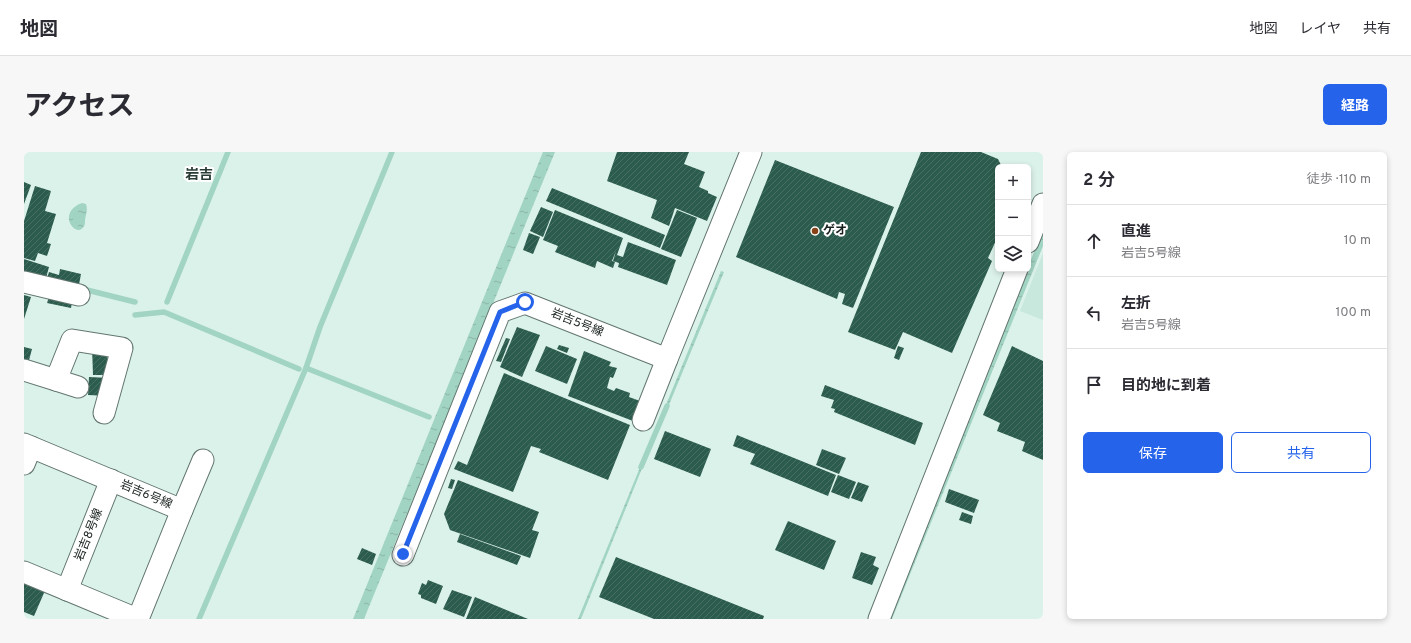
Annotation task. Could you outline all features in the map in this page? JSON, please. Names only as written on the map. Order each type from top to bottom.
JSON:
[{"type":"street","points":[[643,420],[751,152]]},
{"type":"street","points":[[1030,236],[1043,204]]},
{"type":"street","points":[[879,619],[1016,272]]},
{"type":"street","points":[[24,282],[79,295]]},
{"type":"street","name":"岩吉5号線","points":[[403,554],[500,312],[525,302],[667,360]]},
{"type":"street","points":[[56,380],[72,340],[122,348],[104,413]]},
{"type":"street","points":[[24,370],[78,387]]},
{"type":"street","name":"岩吉6号線","points":[[24,572],[138,619],[182,510],[111,480],[26,452]]},
{"type":"street","points":[[182,510],[203,460]]},
{"type":"street","name":"岩吉8号線","points":[[67,590],[111,480]]},
{"type":"shaded area","points":[[1043,253],[1043,320],[1020,311]]},
{"type":"water","points":[[543,152],[555,152],[364,619],[353,619]]},
{"type":"water","points":[[82,203],[86,204],[87,206],[85,224],[81,229],[77,230],[70,224],[69,218],[74,207]]},
{"type":"water","points":[[1043,230],[1043,246],[892,619],[885,619],[1026,272],[1031,272],[1031,260]]},
{"type":"water","points":[[721,271],[724,272],[666,412],[663,412]]},
{"type":"water","points":[[643,460],[645,461],[581,619],[578,619]]},
{"type":"building","points":[[617,152],[689,152],[684,164],[705,172],[699,187],[717,197],[707,221],[675,208],[669,226],[651,218],[657,200],[607,181]]},
{"type":"building","points":[[921,152],[981,152],[998,159],[1000,164],[995,164],[995,243],[988,258],[992,261],[952,353],[903,332],[895,350],[848,332]]},
{"type":"building","points":[[775,160],[894,207],[853,308],[842,304],[845,294],[839,292],[837,299],[736,257]]},
{"type":"building","points":[[24,182],[31,185],[24,204]]},
{"type":"building","points":[[35,186],[51,191],[45,211],[56,214],[47,243],[51,244],[47,256],[38,253],[35,261],[24,258],[24,221]]},
{"type":"building","points":[[552,188],[665,235],[660,248],[546,201]]},
{"type":"building","points":[[541,207],[553,212],[543,237],[530,231]]},
{"type":"building","points":[[555,210],[623,238],[617,255],[623,257],[628,242],[676,260],[667,285],[618,267],[619,263],[613,261],[616,251],[612,261],[615,262],[613,268],[597,261],[595,268],[555,252],[558,246],[543,240]]},
{"type":"building","points":[[677,210],[697,218],[681,257],[661,249]]},
{"type":"building","points":[[529,233],[540,237],[533,254],[523,250]]},
{"type":"building","points":[[24,259],[49,267],[45,282],[24,276]]},
{"type":"building","points":[[60,269],[81,274],[78,290],[46,282],[49,272],[59,275]]},
{"type":"building","points":[[24,295],[31,297],[24,319]]},
{"type":"building","points":[[49,297],[72,302],[71,308],[47,303]]},
{"type":"building","points":[[517,327],[540,335],[522,377],[500,367]]},
{"type":"building","points":[[506,338],[510,339],[501,362],[496,361]]},
{"type":"building","points":[[559,345],[569,348],[567,353],[557,349]]},
{"type":"building","points":[[107,346],[108,375],[93,375],[92,347]]},
{"type":"building","points":[[546,346],[577,359],[567,384],[535,371]]},
{"type":"building","points":[[898,346],[904,348],[899,360],[894,358]]},
{"type":"building","points":[[1012,346],[1043,361],[1043,460],[1022,451],[1025,442],[997,431],[1000,423],[983,415]]},
{"type":"building","points":[[24,347],[32,349],[28,364],[24,363]]},
{"type":"building","points":[[584,351],[611,362],[609,366],[617,368],[613,378],[610,377],[607,388],[614,391],[616,388],[630,393],[629,397],[640,401],[633,421],[568,396]]},
{"type":"building","points":[[504,373],[630,425],[608,480],[539,452],[541,449],[531,446],[513,492],[454,469],[458,461],[467,465]]},
{"type":"building","points":[[89,377],[110,378],[109,396],[88,395]]},
{"type":"building","points":[[825,385],[923,423],[915,445],[834,412],[835,409],[831,408],[834,400],[821,396]]},
{"type":"building","points":[[665,431],[711,449],[700,477],[654,459]]},
{"type":"building","points":[[737,435],[836,475],[828,496],[750,464],[755,454],[733,446]]},
{"type":"building","points":[[822,449],[846,458],[839,474],[816,465]]},
{"type":"building","points":[[838,475],[856,482],[849,499],[831,492]]},
{"type":"building","points":[[451,479],[455,480],[452,489],[448,488]]},
{"type":"building","points":[[458,480],[539,512],[532,530],[539,532],[530,558],[450,530],[444,514]]},
{"type":"building","points":[[858,482],[869,486],[862,502],[851,498]]},
{"type":"building","points":[[949,489],[979,500],[974,513],[945,502]]},
{"type":"building","points":[[962,512],[973,516],[971,524],[959,520]]},
{"type":"building","points":[[788,521],[836,541],[824,570],[775,550]]},
{"type":"building","points":[[460,534],[521,556],[517,565],[457,542]]},
{"type":"building","points":[[362,548],[376,554],[372,565],[357,559]]},
{"type":"building","points":[[861,552],[876,557],[873,565],[879,568],[872,585],[852,578]]},
{"type":"building","points":[[616,557],[764,616],[763,619],[654,619],[599,597]]},
{"type":"building","points":[[24,576],[47,586],[34,616],[24,612]]},
{"type":"building","points":[[428,580],[443,586],[436,604],[421,598],[421,595],[418,594],[422,583],[426,585]]},
{"type":"building","points":[[452,590],[472,597],[464,617],[443,609]]},
{"type":"building","points":[[475,597],[528,619],[466,619]]},
{"type":"waterway","points":[[167,302],[228,152]]},
{"type":"waterway","points":[[199,619],[306,368],[320,327],[392,152]]},
{"type":"waterway","points":[[83,289],[135,302]]},
{"type":"waterway","points":[[135,315],[164,312],[299,369]]},
{"type":"waterway","points":[[306,368],[429,417]]},
{"type":"waterway","points":[[641,467],[667,406]]},
{"type":"place","name":"ゲオ","points":[[815,231]]},
{"type":"district","name":"岩吉","points":[[199,175]]},
{"type":"route","points":[[403,554],[500,312],[525,302]]}]
